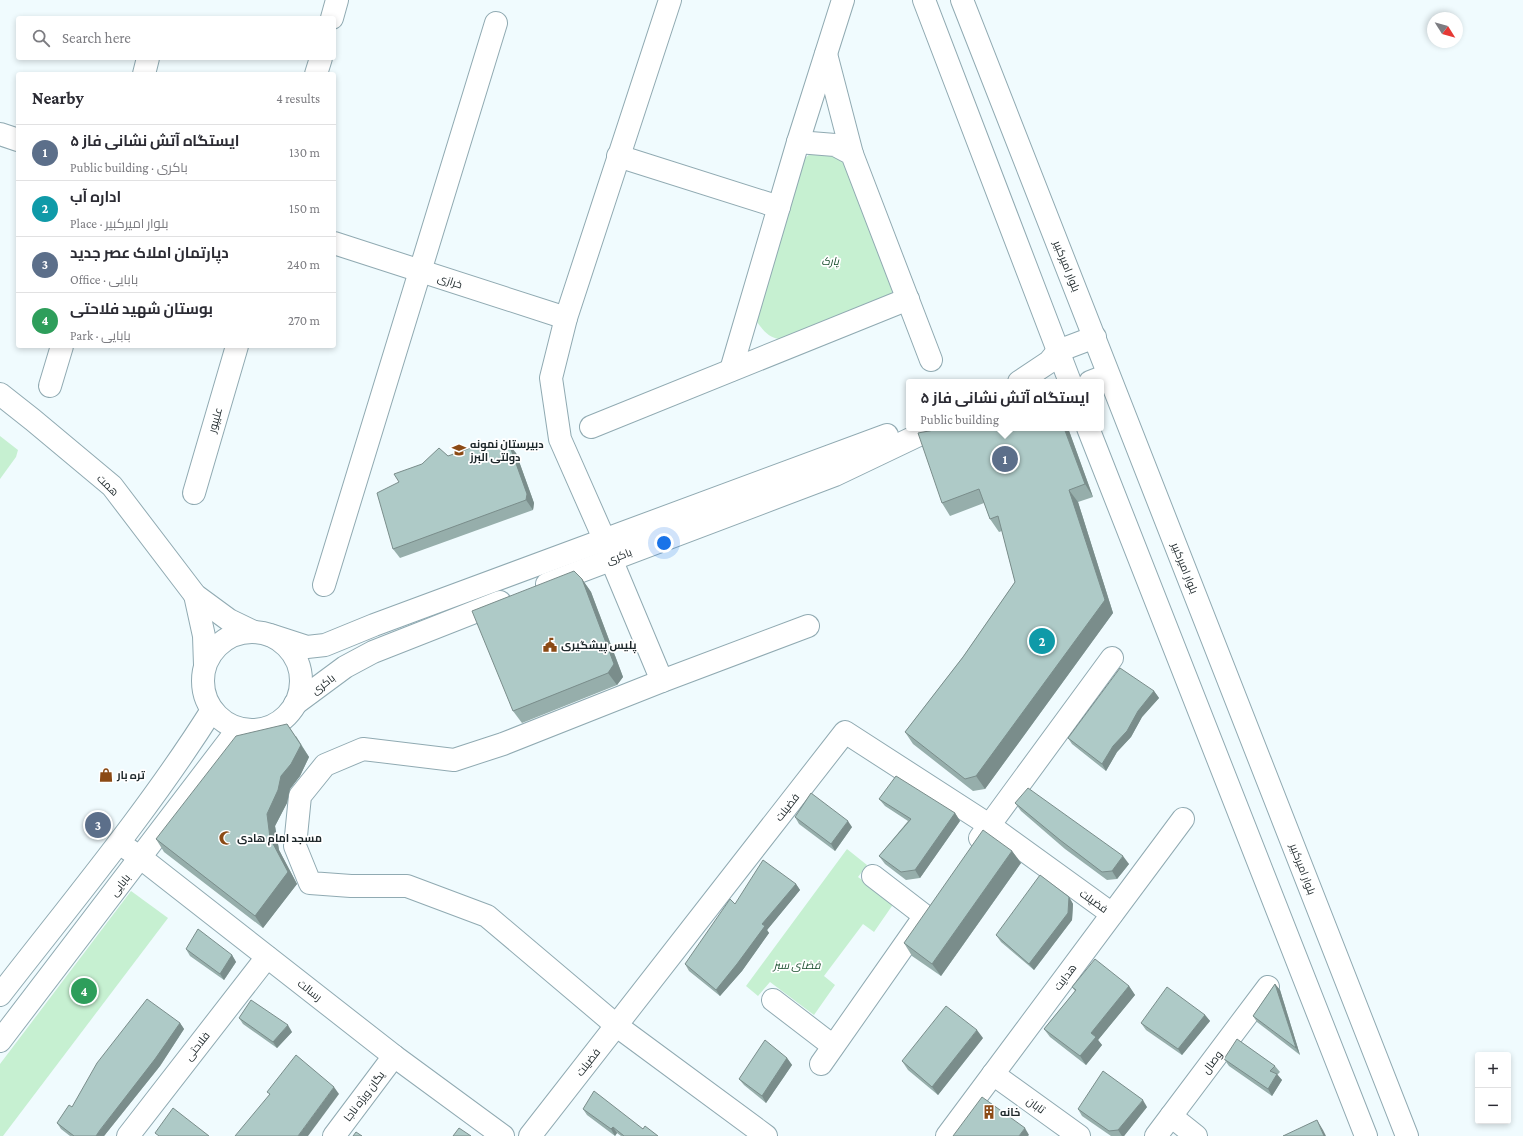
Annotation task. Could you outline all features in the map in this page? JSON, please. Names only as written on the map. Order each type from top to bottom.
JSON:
[{"type":"street","points":[[333,16],[337,0]]},
{"type":"street","points":[[662,681],[560,439],[551,378],[566,318],[670,0]]},
{"type":"street","points":[[731,370],[798,142],[843,0]]},
{"type":"street","points":[[924,0],[1069,379]]},
{"type":"street","name":"بلوار امیرکبیر","points":[[962,0],[1095,337],[1099,378]]},
{"type":"street","points":[[324,585],[496,23]]},
{"type":"street","points":[[826,54],[852,154],[931,360]]},
{"type":"street","points":[[144,72],[148,60]]},
{"type":"street","points":[[316,72],[320,60]]},
{"type":"street","points":[[0,134],[16,139]]},
{"type":"street","points":[[798,142],[836,145],[852,154]]},
{"type":"street","points":[[618,156],[779,207]]},
{"type":"street","name":"خرازی","points":[[336,244],[566,318]]},
{"type":"street","points":[[591,427],[908,299]]},
{"type":"street","points":[[1026,379],[1049,362],[1058,351],[1095,337]]},
{"type":"street","points":[[50,386],[61,348]]},
{"type":"street","name":"علیپور","points":[[194,493],[236,348]]},
{"type":"street","name":"بلوار امیرکبیر","points":[[1104,390],[1407,1136]]},
{"type":"street","name":"همت","points":[[0,394],[112,486],[195,596]]},
{"type":"street","name":"باکری","points":[[295,704],[345,667],[373,652],[522,594],[608,550],[906,428]]},
{"type":"street","name":"باکری","points":[[262,634],[307,647],[325,645],[374,625],[835,475],[923,433],[935,431]]},
{"type":"street","points":[[1089,431],[1366,1136]]},
{"type":"street","points":[[195,596],[229,620],[284,644],[294,656],[300,672],[300,688],[295,704],[285,718],[271,727],[255,730],[238,729],[223,722],[212,710],[205,696],[203,680],[205,665],[204,636],[195,596]]},
{"type":"street","points":[[766,1136],[617,1026],[487,916],[407,886],[351,886],[310,883],[295,846],[300,796],[325,765],[363,749],[454,760],[503,744],[662,681],[808,626]]},
{"type":"street","points":[[205,665],[213,651],[225,640],[239,634],[262,634]]},
{"type":"street","points":[[970,851],[1112,658]]},
{"type":"street","points":[[0,995],[118,843],[184,754],[212,710]]},
{"type":"street","name":"بابایی","points":[[0,1041],[238,729]]},
{"type":"street","name":"فضیلت","points":[[530,1136],[845,732],[989,825],[1112,914]]},
{"type":"street","name":"هدایت","points":[[947,1136],[1183,819]]},
{"type":"street","name":"رسالت","points":[[118,843],[141,858],[394,1056],[503,1136]]},
{"type":"street","points":[[873,876],[925,916]]},
{"type":"street","points":[[773,1000],[827,1055],[938,897]]},
{"type":"street","name":"فلاحتی","points":[[128,1136],[267,957]]},
{"type":"street","name":"وصال","points":[[1156,1136],[1268,987]]},
{"type":"street","name":"یگان ویژه ناجا","points":[[334,1136],[394,1056]]},
{"type":"street","name":"تابان","points":[[993,1074],[1079,1136]]},
{"type":"street","points":[[1171,1116],[1196,1136]]},
{"type":"green space","name":"پارک","points":[[841,148],[893,291],[887,299],[785,340],[775,338],[767,334],[755,319],[802,161],[813,151]]},
{"type":"green space","points":[[0,436],[18,450],[16,457],[0,479]]},
{"type":"green space","name":"فضای سبز","points":[[847,849],[867,865],[858,877],[894,903],[874,932],[863,924],[824,976],[835,985],[814,1015],[770,982],[758,996],[746,986]]},
{"type":"green space","points":[[131,891],[168,918],[3,1136],[0,1136],[0,1064]]},
{"type":"building","points":[[929,431],[1065,431],[1085,484],[1069,490],[1105,600],[976,776],[965,779],[905,732],[963,657],[1015,582],[998,516],[990,519],[979,489],[942,503],[918,433]]},
{"type":"building","points":[[490,441],[490,448],[509,444],[527,494],[526,500],[393,549],[377,493],[399,482],[394,474],[422,464],[439,448],[448,456]]},
{"type":"building","name":"پلیس پیشگیری","points":[[574,571],[582,579],[614,664],[608,673],[513,711],[472,611]]},
{"type":"building","points":[[1120,668],[1154,691],[1138,711],[1127,731],[1113,746],[1102,764],[1068,738]]},
{"type":"building","name":"مسجد امام هادی","points":[[287,724],[301,745],[291,764],[281,776],[278,790],[267,814],[270,838],[288,872],[255,916],[156,839],[236,736]]},
{"type":"building","points":[[896,776],[955,813],[915,870],[901,872],[879,856],[911,819],[879,799]]},
{"type":"building","points":[[1028,788],[1123,856],[1112,871],[1102,872],[1015,803]]},
{"type":"building","points":[[811,793],[848,821],[831,844],[795,817]]},
{"type":"building","points":[[983,830],[1012,851],[932,964],[904,943]]},
{"type":"building","points":[[763,860],[796,884],[762,924],[765,926],[716,990],[685,964],[730,899],[735,904]]},
{"type":"building","points":[[1040,875],[1069,897],[1068,913],[1029,964],[996,935]]},
{"type":"building","points":[[198,929],[232,955],[220,974],[186,949]]},
{"type":"building","points":[[1095,959],[1129,986],[1091,1033],[1096,1037],[1080,1056],[1044,1029],[1076,990],[1072,987]]},
{"type":"building","points":[[1275,984],[1296,1048],[1253,1016]]},
{"type":"building","points":[[1167,987],[1205,1015],[1178,1049],[1141,1023]]},
{"type":"building","points":[[147,999],[180,1023],[155,1059],[96,1136],[74,1136],[57,1123],[69,1105],[72,1107],[97,1063]]},
{"type":"building","points":[[251,1000],[288,1025],[273,1042],[239,1018]]},
{"type":"building","points":[[946,1006],[977,1030],[932,1087],[902,1061]]},
{"type":"building","points":[[1237,1039],[1275,1066],[1270,1071],[1277,1074],[1268,1089],[1224,1059]]},
{"type":"building","points":[[765,1040],[787,1058],[762,1096],[739,1079]]},
{"type":"building","points":[[296,1055],[334,1087],[298,1136],[235,1136],[270,1094],[267,1092]]},
{"type":"building","points":[[1103,1071],[1143,1100],[1118,1130],[1109,1131],[1078,1109]]},
{"type":"building","points":[[594,1091],[643,1129],[645,1126],[658,1136],[624,1136],[613,1127],[611,1129],[583,1109]]},
{"type":"building","points":[[982,1097],[1025,1128],[1019,1136],[953,1136]]},
{"type":"building","points":[[173,1108],[209,1136],[159,1136],[155,1133]]},
{"type":"building","points":[[1317,1120],[1324,1136],[1283,1136]]},
{"type":"building","points":[[459,1128],[471,1136],[453,1136]]},
{"type":"building","points":[[356,1132],[362,1136],[353,1136]]},
{"type":"place","name":"دبیرستان نمونه دولتی البرز","points":[[459,450]]},
{"type":"place","name":"ایستگاه آتش نشانی فاز ۵","points":[[1005,459]]},
{"type":"place","name":"اداره آب","points":[[1042,641]]},
{"type":"place","name":"پلیس پیشگیری","points":[[550,645]]},
{"type":"place","name":"تره بار","points":[[106,775]]},
{"type":"place","name":"دپارتمان املاک عصر جدید","points":[[98,825]]},
{"type":"place","name":"مسجد امام هادی","points":[[226,838]]},
{"type":"place","name":"بوستان شهید فلاحتی","points":[[84,991]]},
{"type":"place","name":"خانه","points":[[989,1112]]}]
